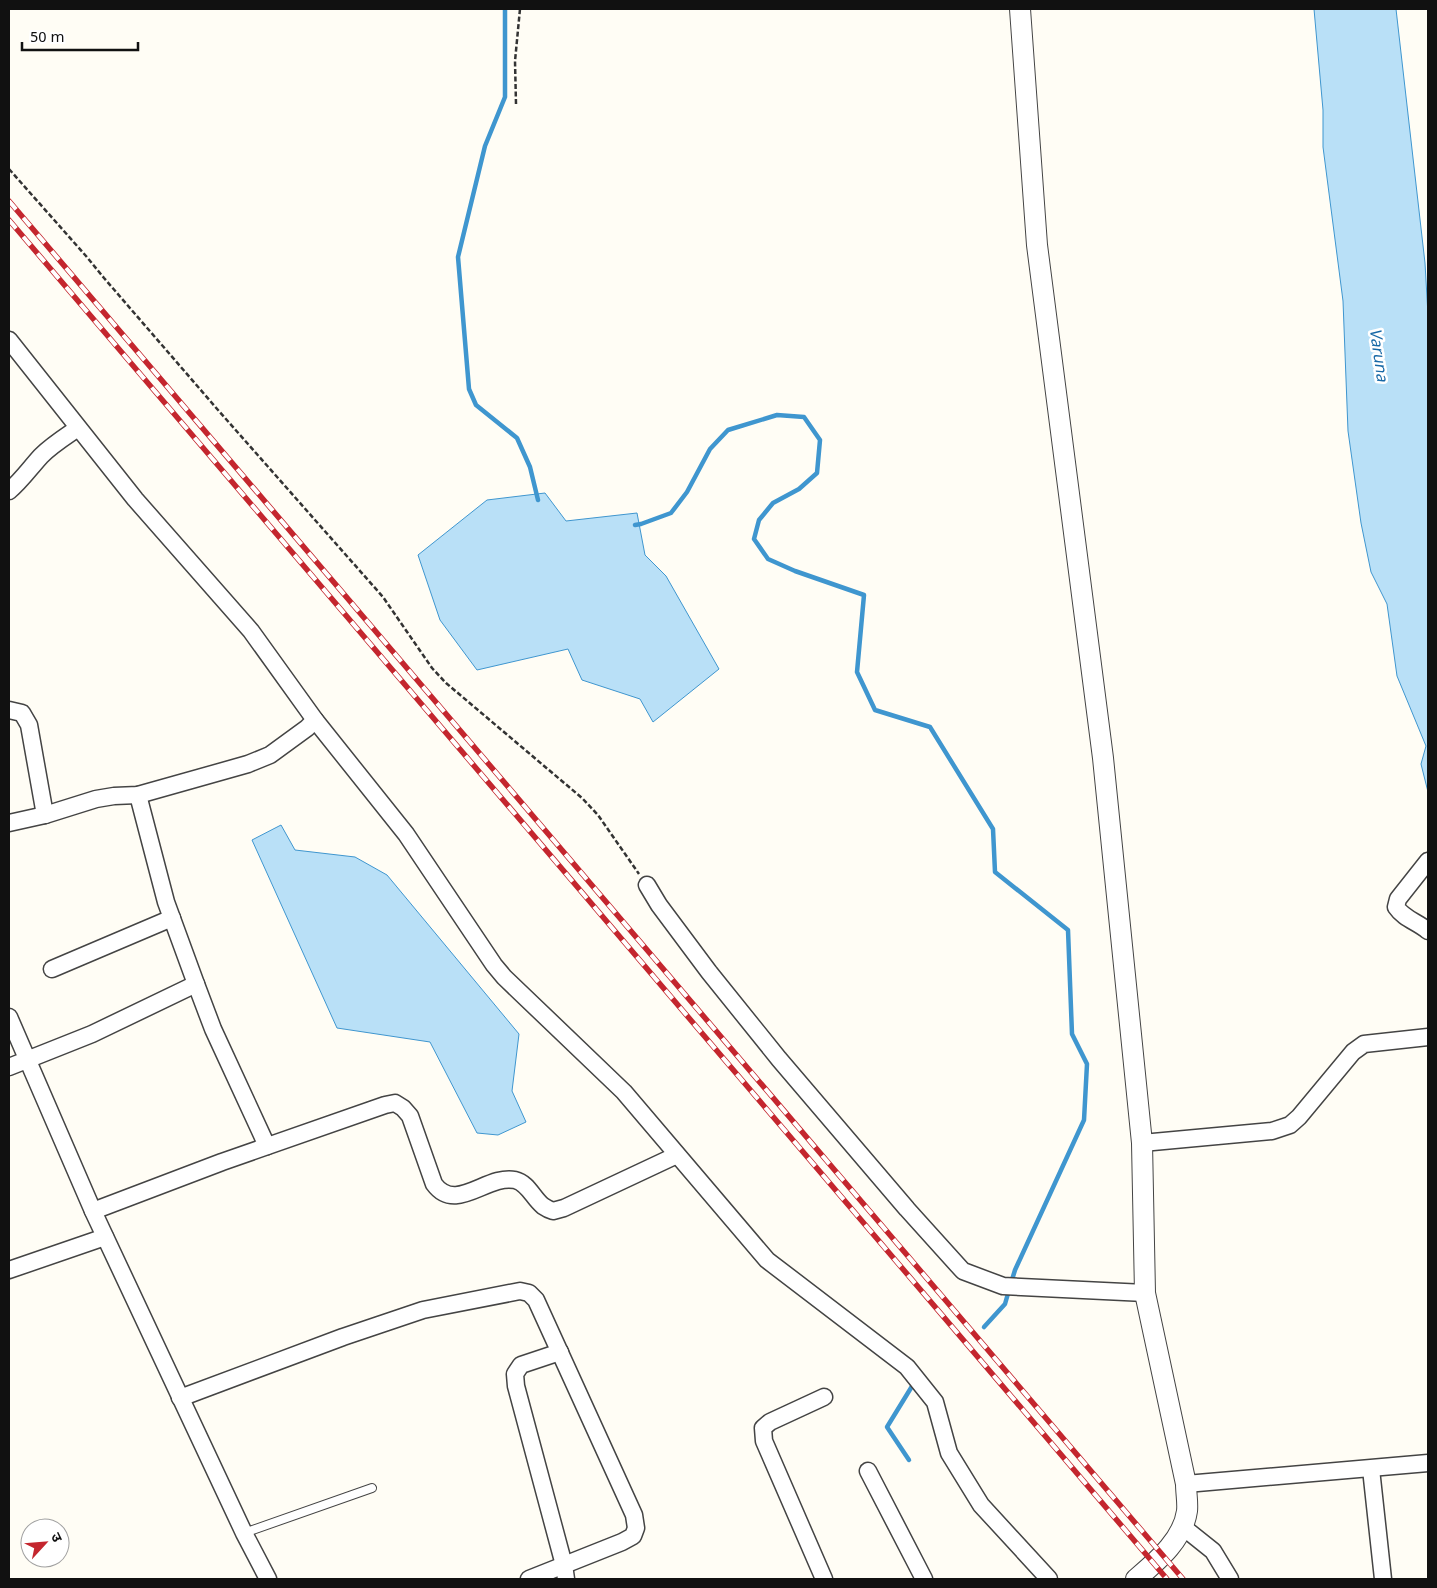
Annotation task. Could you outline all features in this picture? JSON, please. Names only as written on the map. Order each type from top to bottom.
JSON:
[{"type":"street","points":[[1020,9],[1037,245],[1103,758],[1142,1143],[1145,1293],[1186,1484],[1187,1511],[1183,1527],[1163,1555],[1136,1579]]},
{"type":"street","points":[[9,340],[135,499],[251,632],[315,720],[401,827],[504,977],[624,1092],[767,1260],[907,1366],[935,1402],[948,1453],[981,1505],[1049,1579]]},
{"type":"street","points":[[9,491],[16,486],[40,457],[52,446],[78,428]]},
{"type":"street","points":[[9,710],[22,713],[29,725],[44,815]]},
{"type":"street","points":[[9,823],[44,815],[96,799],[114,796],[138,796],[248,764],[270,755],[315,720]]},
{"type":"street","points":[[138,796],[166,902],[196,984],[213,1028],[267,1146]]},
{"type":"street","points":[[1428,861],[1398,899],[1396,907],[1400,914],[1428,932]]},
{"type":"street","points":[[646,885],[709,972],[785,1066],[907,1209],[963,1271],[1003,1286],[1145,1293]]},
{"type":"street","points":[[52,970],[172,918]]},
{"type":"street","points":[[9,1067],[92,1034],[196,984]]},
{"type":"street","points":[[9,1017],[93,1211],[244,1533],[268,1579]]},
{"type":"street","points":[[1142,1143],[1272,1132],[1290,1125],[1299,1117],[1353,1052],[1364,1044],[1428,1037]]},
{"type":"street","points":[[93,1211],[267,1146],[395,1103],[410,1116],[434,1184],[440,1192],[448,1195],[457,1196],[505,1179],[517,1181],[526,1186],[544,1206],[553,1211],[564,1208],[677,1154]]},
{"type":"street","points":[[9,1270],[105,1237]]},
{"type":"street","points":[[180,1398],[343,1337],[423,1310],[520,1292],[529,1293],[536,1300],[560,1352],[634,1515],[636,1528],[633,1536],[565,1572],[529,1579]]},
{"type":"street","points":[[560,1352],[521,1365],[515,1374],[516,1386],[565,1572]]},
{"type":"street","points":[[824,1397],[770,1422],[763,1428],[764,1441],[824,1579]]},
{"type":"street","points":[[1186,1484],[1428,1464]]},
{"type":"street","points":[[1371,1469],[1383,1579]]},
{"type":"street","points":[[868,1471],[924,1579]]},
{"type":"street","points":[[1183,1527],[1213,1551],[1230,1579]]},
{"type":"lane","points":[[244,1533],[372,1488]]},
{"type":"path","points":[[516,104],[515,60],[520,9]]},
{"type":"path","points":[[9,169],[383,597],[432,668],[446,683],[582,798],[598,815],[646,885]]},
{"type":"water","name":"Varuna","points":[[1314,9],[1396,9],[1425,263],[1428,315],[1428,792],[1421,764],[1426,746],[1397,676],[1387,604],[1371,572],[1361,523],[1348,431],[1343,301],[1323,147],[1323,110]]},
{"type":"water","points":[[545,493],[566,521],[637,513],[645,555],[666,576],[719,669],[653,722],[640,699],[582,680],[568,649],[477,670],[440,620],[418,555],[487,500]]},
{"type":"water","points":[[281,825],[295,850],[355,857],[387,875],[519,1034],[512,1091],[526,1122],[498,1135],[477,1133],[430,1042],[337,1028],[252,840]]},
{"type":"waterway","points":[[505,9],[505,97],[485,146],[458,257],[469,389],[476,405],[517,438],[530,467],[538,500]]},
{"type":"waterway","points":[[635,525],[671,513],[687,492],[710,449],[728,430],[777,415],[804,417],[820,440],[817,473],[799,489],[773,503],[759,520],[754,539],[768,559],[795,571],[864,595],[857,672],[875,710],[930,727],[993,829],[995,872],[1068,930],[1072,1034],[1087,1064],[1084,1120],[1015,1270],[1011,1283]]},
{"type":"waterway","points":[[984,1327],[1005,1304],[1009,1290]]},
{"type":"waterway","points":[[909,1460],[887,1427],[914,1383]]},
{"type":"railway","points":[[9,201],[1183,1579]]},
{"type":"railway","points":[[9,220],[1167,1579]]}]
